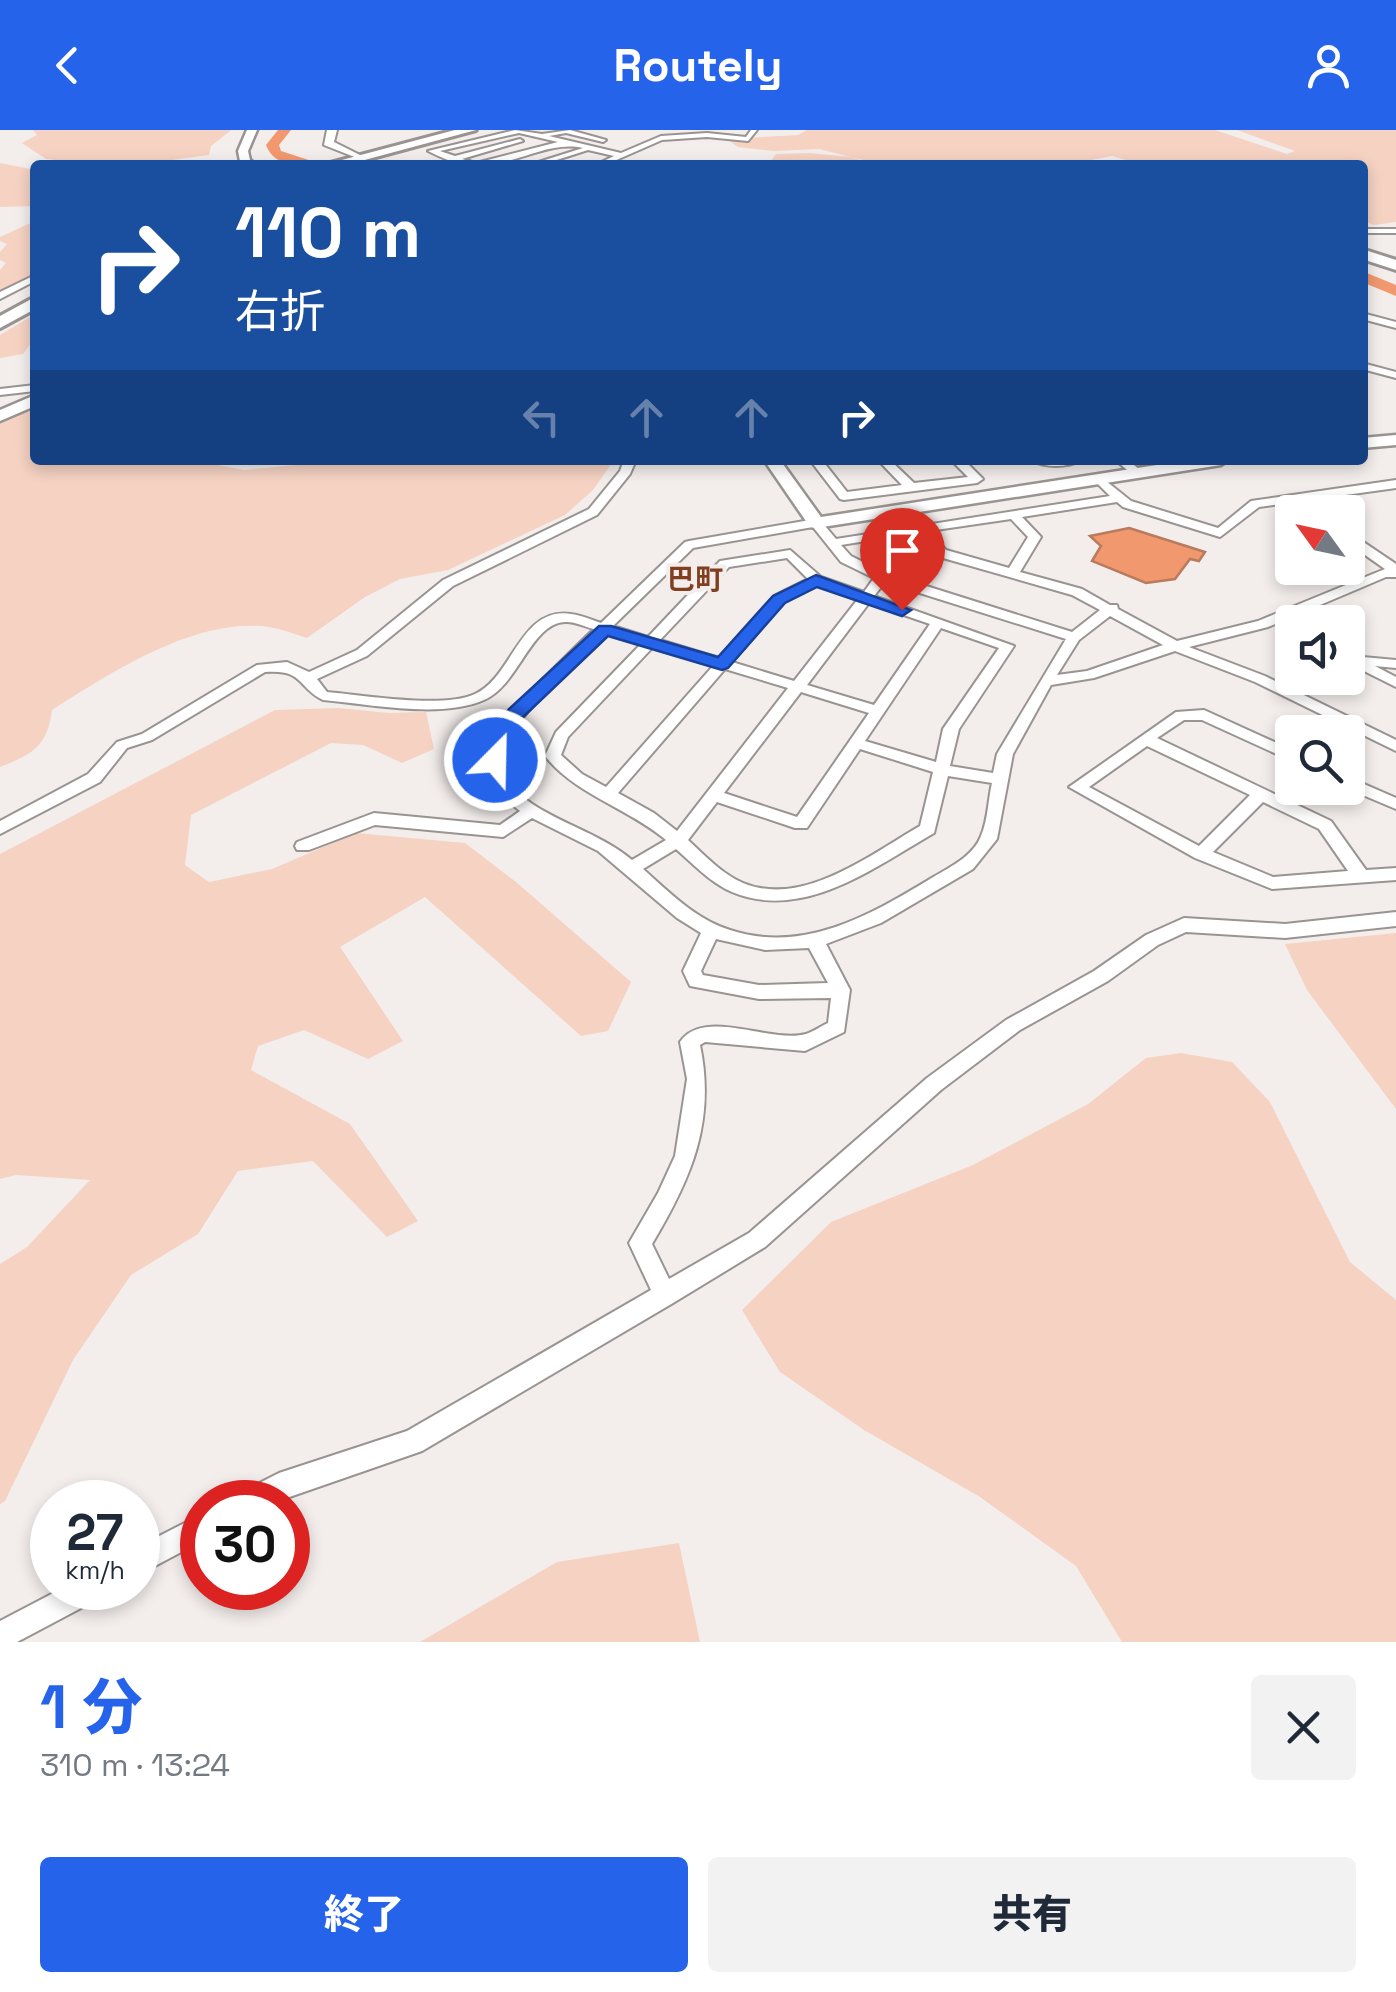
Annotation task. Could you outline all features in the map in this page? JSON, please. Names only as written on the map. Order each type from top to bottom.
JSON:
[{"type":"highway","points":[[366,160],[474,130]]},
{"type":"highway","points":[[1368,256],[1396,265]]},
{"type":"highway","points":[[0,320],[30,302]]},
{"type":"main road","points":[[332,130],[328,144],[356,160]]},
{"type":"street","points":[[245,160],[243,151],[252,130]]},
{"type":"street","points":[[611,160],[661,138],[720,130]]},
{"type":"street","points":[[706,134],[746,139],[754,130]]},
{"type":"street","points":[[457,160],[432,150],[513,131],[620,156]]},
{"type":"street","points":[[453,159],[566,131],[606,142],[551,160]]},
{"type":"street","points":[[497,160],[564,144]]},
{"type":"street","points":[[1368,231],[1396,231]]},
{"type":"street","points":[[0,296],[30,281]]},
{"type":"street","points":[[1368,318],[1396,325]]},
{"type":"street","points":[[1368,368],[1396,375]]},
{"type":"street","points":[[0,392],[30,389]]},
{"type":"street","points":[[0,416],[30,402]]},
{"type":"street","points":[[1368,442],[1396,440]]},
{"type":"street","points":[[308,678],[362,653],[448,583],[593,512],[628,465]]},
{"type":"street","points":[[775,465],[846,559],[882,576],[1074,637]]},
{"type":"street","points":[[820,465],[844,496],[976,478]]},
{"type":"street","points":[[889,465],[911,487]]},
{"type":"street","points":[[962,465],[995,497]]},
{"type":"street","points":[[1127,465],[1140,475]]},
{"type":"street","points":[[1112,608],[1074,637],[1046,681],[1006,754],[989,839],[967,865],[852,931],[816,943],[754,942],[711,931],[678,910],[604,847],[531,811],[504,787],[495,760],[498,738],[516,713],[688,545],[1194,465]]},
{"type":"street","points":[[1100,482],[1127,504],[1220,532],[1255,504],[1396,484]]},
{"type":"street","points":[[832,542],[1118,498]]},
{"type":"street","points":[[1013,573],[1035,537],[1015,516]]},
{"type":"street","points":[[921,530],[941,553],[1078,592],[1175,646],[1260,679],[1396,746]]},
{"type":"street","points":[[1365,550],[1392,570]]},
{"type":"street","points":[[790,554],[816,580],[1007,646],[951,729],[928,829],[836,880],[802,893],[770,896],[737,887],[646,815],[576,782],[553,756],[562,735],[725,564],[790,554]]},
{"type":"street","points":[[1310,605],[1392,570]]},
{"type":"street","points":[[631,868],[679,840],[882,576]]},
{"type":"street","points":[[608,795],[779,599],[816,580]]},
{"type":"street","points":[[0,828],[94,778],[122,744],[147,737],[262,668],[287,666],[308,678],[323,696],[443,704],[475,700],[503,684],[531,634],[554,618],[568,617],[878,711]]},
{"type":"street","points":[[1046,681],[1089,674],[1275,620]]},
{"type":"street","points":[[716,796],[802,824],[938,622]]},
{"type":"street","points":[[1365,661],[1396,664]]},
{"type":"street","points":[[1365,667],[1396,683]]},
{"type":"street","points":[[1275,748],[1204,715],[1181,715],[1078,787],[1201,854],[1272,883],[1396,874]]},
{"type":"street","points":[[1146,739],[1325,825],[1360,874]]},
{"type":"street","points":[[856,743],[944,770],[998,780]]},
{"type":"street","points":[[1365,790],[1396,804]]},
{"type":"street","points":[[1201,854],[1262,793]]},
{"type":"street","points":[[303,846],[374,819],[504,831],[531,811]]},
{"type":"street","points":[[297,1480],[413,1442],[757,1240],[934,1084],[1012,1025],[1101,976],[1152,940],[1184,925],[1285,931],[1396,919]]},
{"type":"street","points":[[711,931],[692,971],[697,981],[758,992],[841,990]]},
{"type":"street","points":[[664,1295],[640,1244],[686,1156],[697,1079],[690,1042],[702,1034],[812,1041],[837,1027],[841,990],[816,943]]},
{"type":"street","points":[[0,1636],[49,1610]]},
{"type":"shaded area","points":[[33,130],[231,130],[211,146],[209,155],[172,160],[46,159],[22,143],[37,135]]},
{"type":"shaded area","points":[[807,130],[1215,130],[1287,154],[1295,151],[1237,130],[1396,130],[1396,222],[1368,223],[1368,160],[1126,160],[1112,156],[1092,160],[863,160],[819,149],[774,151],[738,147],[727,139],[798,135]]},
{"type":"shaded area","points":[[810,153],[860,160],[772,160],[776,154]]},
{"type":"shaded area","points":[[0,163],[30,169],[30,206],[0,207]]},
{"type":"shaded area","points":[[30,223],[30,277],[0,290],[0,270],[6,263],[0,260],[0,252],[7,244],[0,237]]},
{"type":"shaded area","points":[[30,317],[30,345],[23,354],[0,358],[0,335]]},
{"type":"shaded area","points":[[30,408],[30,465],[217,465],[244,470],[298,465],[610,465],[593,490],[565,515],[448,570],[400,579],[365,597],[307,638],[269,627],[241,626],[183,639],[155,651],[52,710],[46,733],[36,748],[0,767],[0,421]]},
{"type":"shaded area","points":[[1129,528],[1205,552],[1199,561],[1190,559],[1175,579],[1146,583],[1092,561],[1101,546],[1090,536]]},
{"type":"shaded area","points":[[275,710],[426,712],[434,749],[402,763],[363,745],[331,743],[191,815],[185,865],[209,882],[272,869],[356,833],[465,843],[631,982],[608,1031],[581,1036],[425,897],[340,947],[403,1041],[368,1059],[304,1030],[258,1046],[251,1070],[350,1124],[418,1221],[387,1237],[313,1161],[238,1171],[198,1234],[131,1275],[73,1360],[5,1501],[0,1504],[0,1264],[27,1247],[90,1180],[16,1175],[0,1179],[0,854]]},
{"type":"shaded area","points":[[1396,933],[1396,1109],[1307,990],[1285,944]]},
{"type":"shaded area","points":[[1181,1053],[1232,1062],[1270,1102],[1350,1262],[1396,1300],[1396,1642],[1122,1642],[1076,1566],[980,1497],[864,1430],[780,1372],[742,1310],[831,1222],[973,1165],[1088,1104],[1146,1058]]},
{"type":"shaded area","points":[[679,1543],[700,1642],[420,1642],[557,1562]]},
{"type":"waterway","points":[[285,130],[272,145],[275,153],[287,160]]},
{"type":"waterway","points":[[1368,279],[1396,291]]},
{"type":"district","name":"巴町","points":[[695,579]]},
{"type":"route","points":[[495,760],[498,738],[516,713],[605,630],[722,664],[779,599],[816,580],[902,610]]}]
